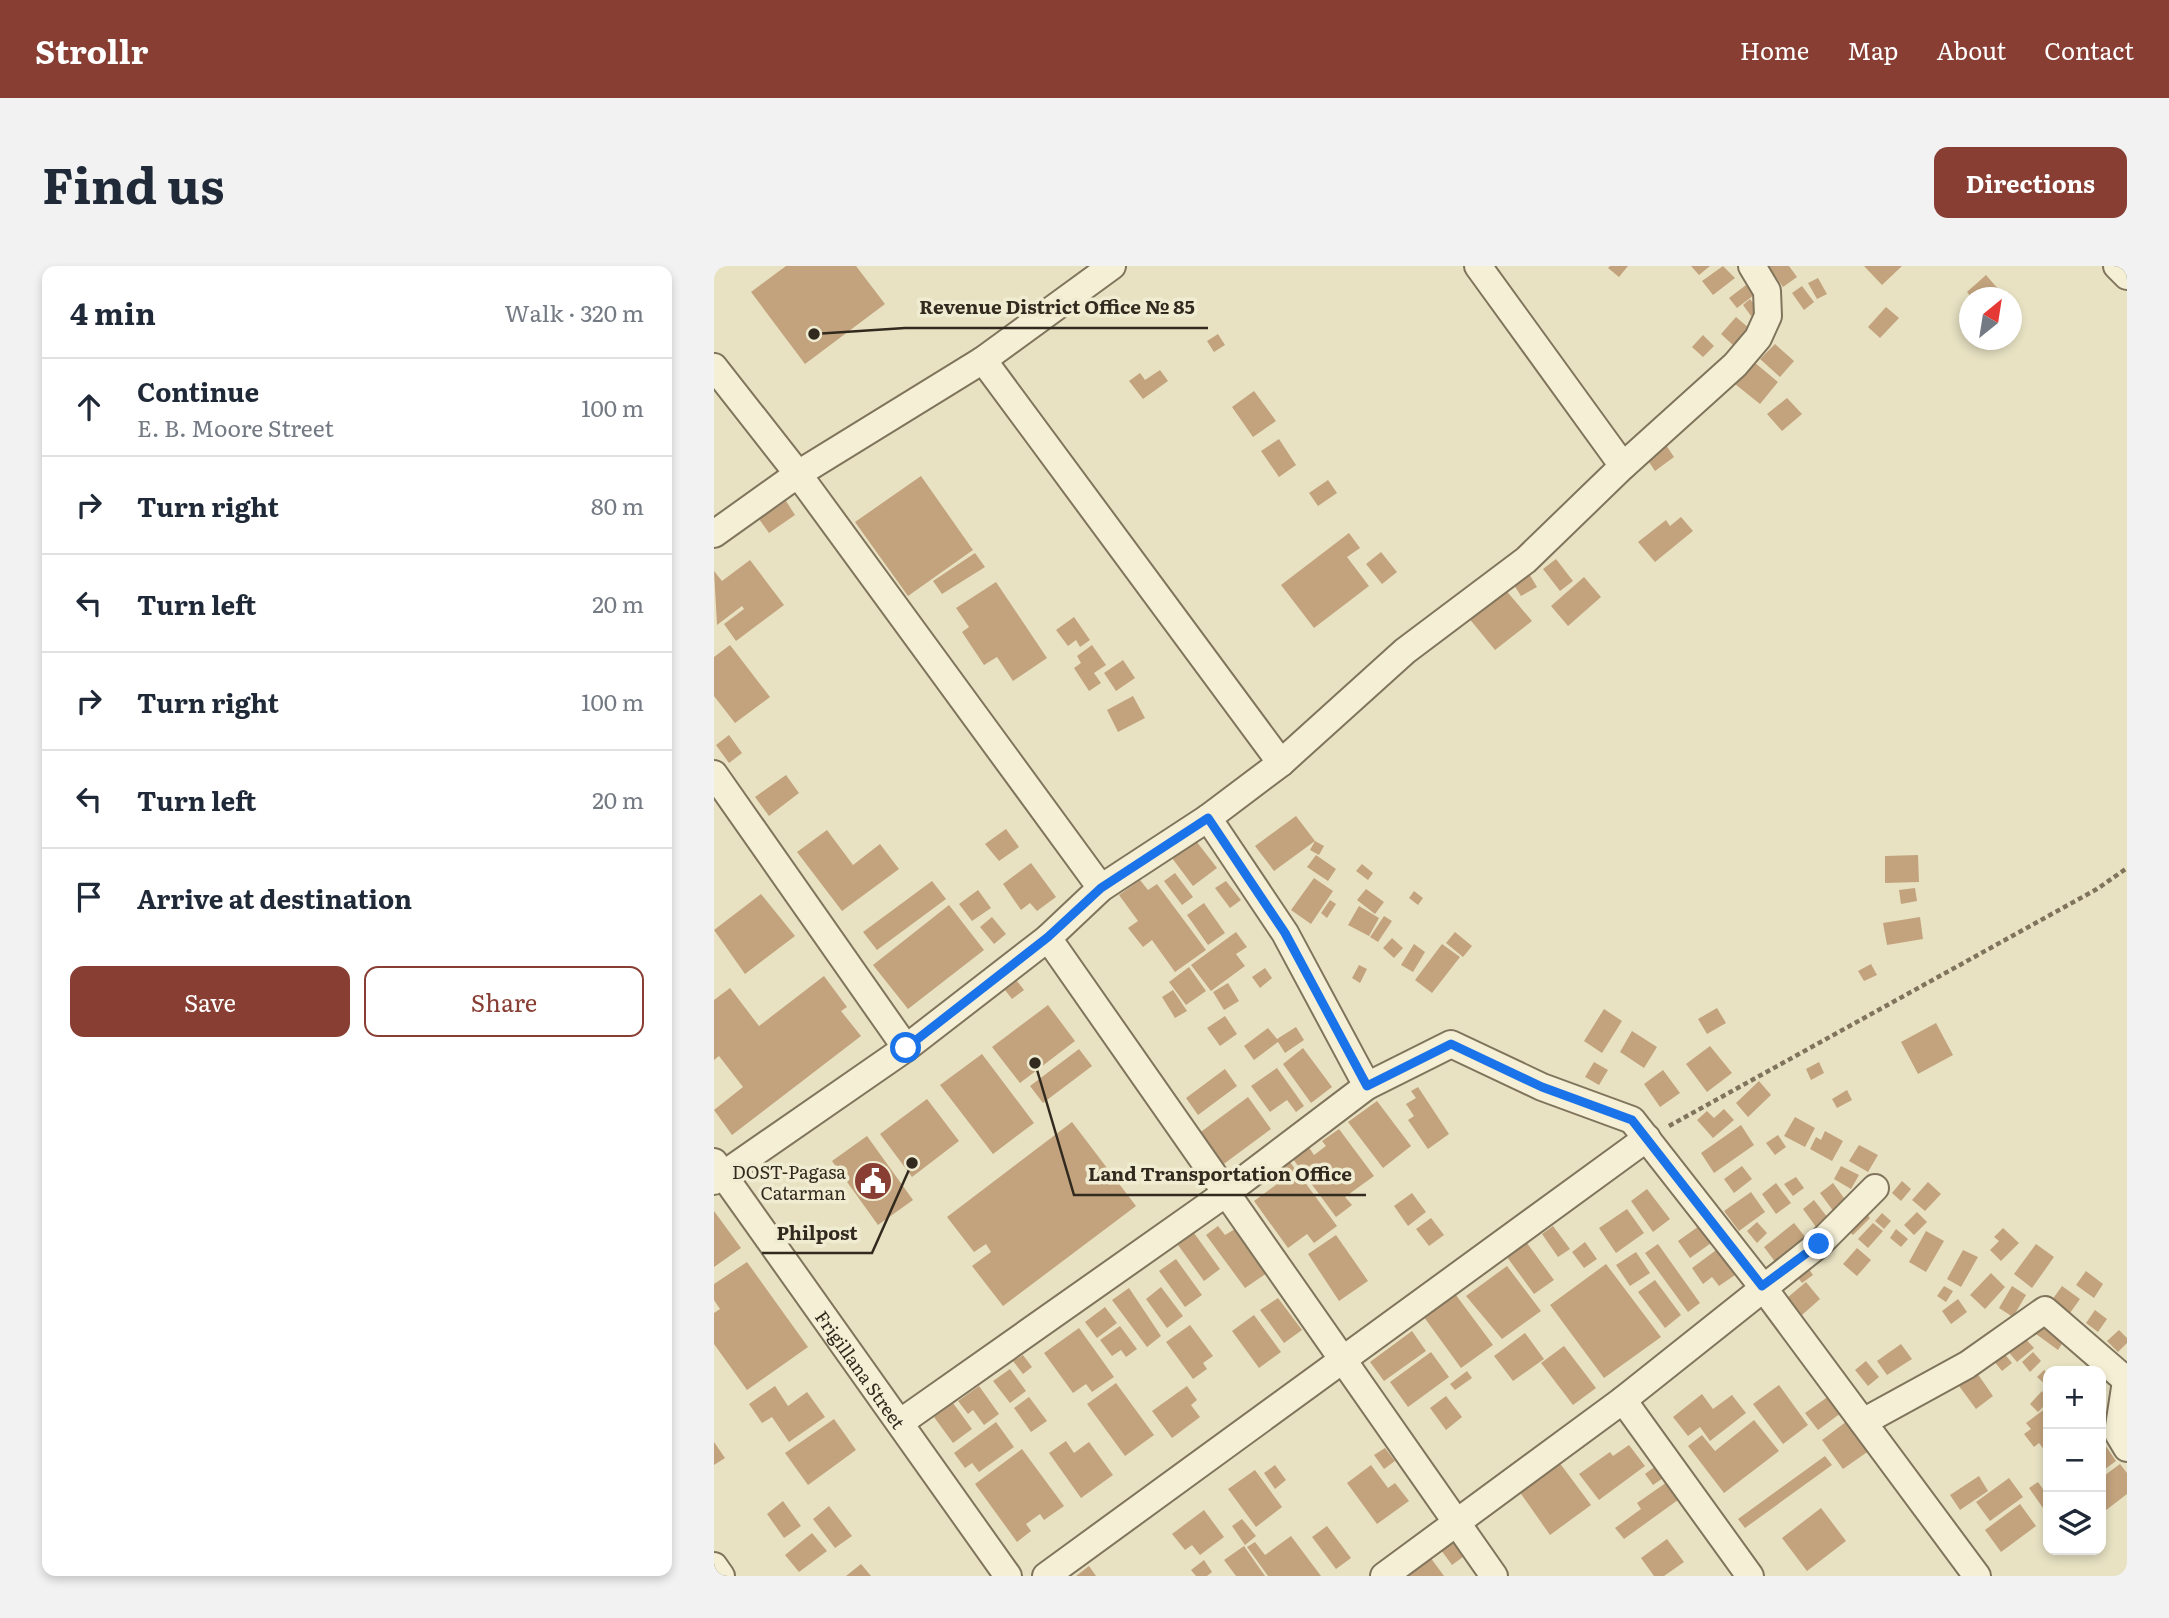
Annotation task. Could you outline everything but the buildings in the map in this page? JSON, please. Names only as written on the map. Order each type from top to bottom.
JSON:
[{"type":"street","points":[[714,534],[798,474],[983,360],[1112,266]]},
{"type":"street","points":[[1478,266],[1623,466]]},
{"type":"street","points":[[717,1173],[906,1048],[1048,937],[1101,888],[1208,818],[1281,762],[1405,652],[1526,560],[1623,466],[1735,365],[1758,338],[1768,316],[1767,291],[1752,266]]},
{"type":"street","points":[[2117,266],[2127,276]]},
{"type":"street","points":[[983,360],[1281,762]]},
{"type":"street","points":[[714,367],[798,474],[1101,888]]},
{"type":"street","points":[[714,774],[906,1048]]},
{"type":"street","points":[[1208,818],[1285,933],[1367,1086]]},
{"type":"street","points":[[1048,937],[1494,1576]]},
{"type":"street","points":[[901,1422],[1226,1193],[1367,1086],[1451,1044],[1542,1087],[1632,1120],[1762,1286],[1977,1576]]},
{"type":"street","points":[[1046,1576],[1647,1138]]},
{"type":"street","name":"Frigillana Street","points":[[717,1173],[901,1422],[1008,1576]]},
{"type":"street","points":[[1384,1576],[1623,1399],[1839,1227],[1875,1188]]},
{"type":"street","points":[[1863,1423],[1966,1364],[2045,1310],[2127,1381],[2118,1433],[2127,1448]]},
{"type":"street","points":[[1623,1399],[1750,1576]]},
{"type":"street","points":[[714,1566],[721,1576]]},
{"type":"path","points":[[1647,1138],[2097,889],[2127,868]]},
{"type":"place","name":"Revenue District Office № 85","points":[[814,334]]},
{"type":"place","name":"Land Transportation Office","points":[[1035,1063]]},
{"type":"place","name":"Philpost","points":[[912,1163]]},
{"type":"place","name":"DOST-Pagasa Catarman","points":[[873,1181]]},
{"type":"route","points":[[906,1048],[1048,937],[1101,888],[1208,818],[1285,933],[1367,1086],[1451,1044],[1542,1087],[1632,1120],[1762,1286],[1819,1244]]}]
